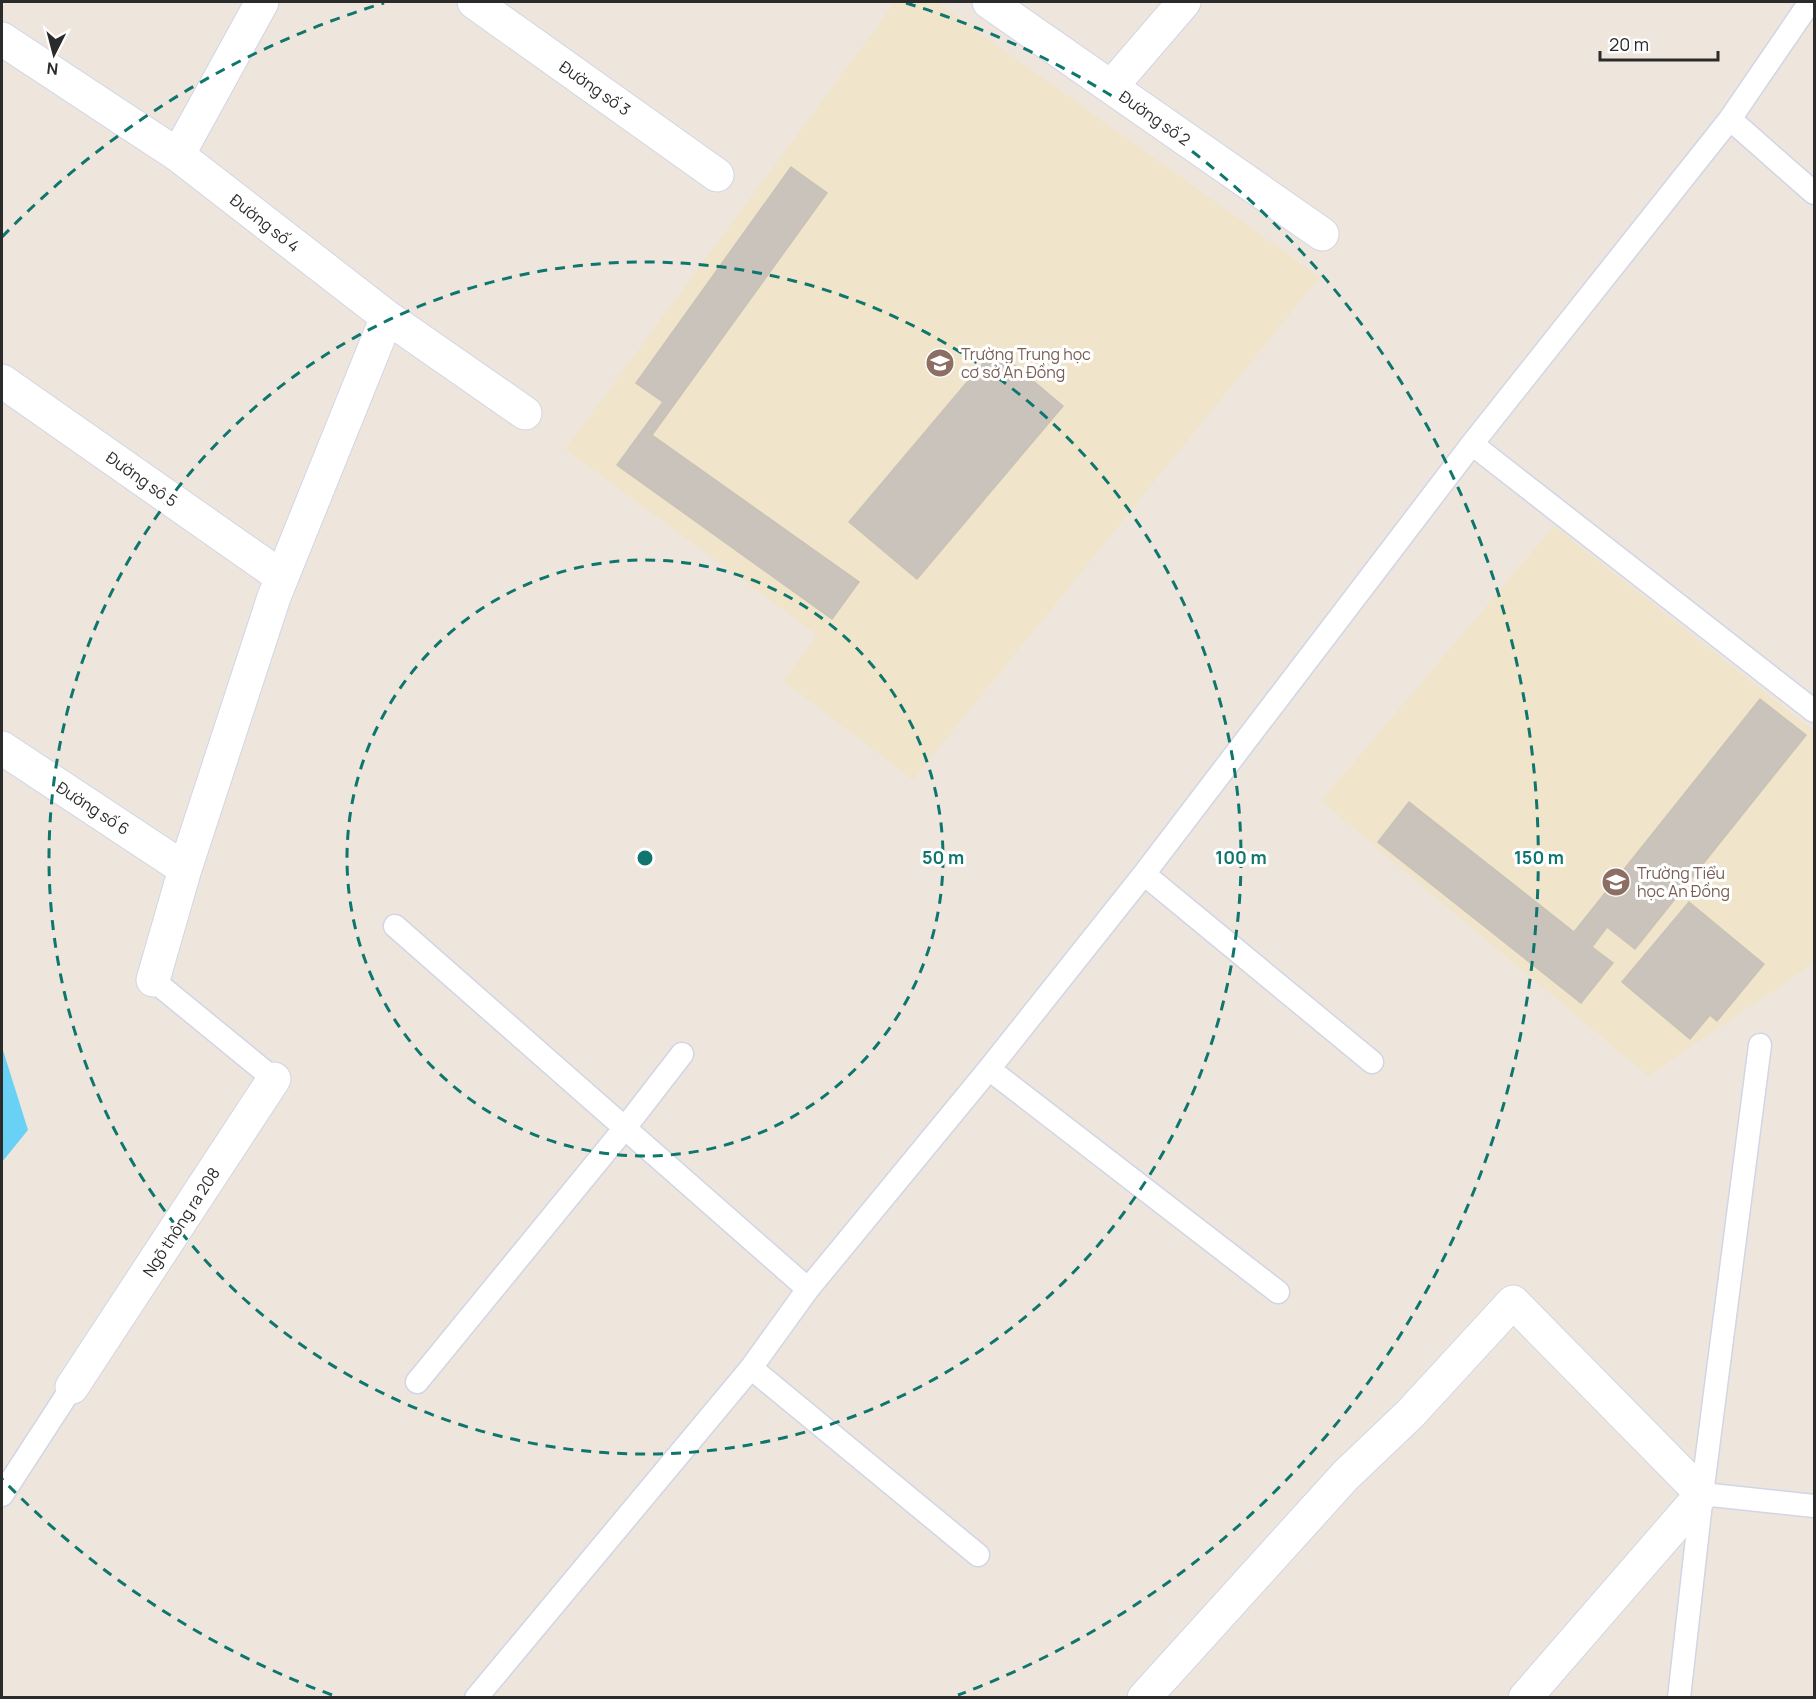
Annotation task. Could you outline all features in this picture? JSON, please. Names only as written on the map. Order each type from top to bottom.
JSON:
[{"type":"street","points":[[178,155],[262,2]]},
{"type":"street","name":"Đường số 3","points":[[474,2],[717,175]]},
{"type":"street","name":"Đường số 2","points":[[989,2],[1322,234]]},
{"type":"street","points":[[1111,87],[1184,2]]},
{"type":"street","name":"Đường số 4","points":[[2,39],[178,155],[387,317],[525,413]]},
{"type":"street","points":[[153,980],[185,869],[282,577],[387,317]]},
{"type":"street","name":"Đường sô 5","points":[[2,381],[282,577]]},
{"type":"street","name":"Đường số 6","points":[[2,748],[185,869]]},
{"type":"street","name":"Ngõ thông ra 208","points":[[72,1387],[274,1079]]},
{"type":"street","points":[[1144,1698],[1345,1476],[1410,1414],[1513,1302],[1702,1494],[1525,1698]]},
{"type":"lane","points":[[476,1698],[751,1368],[808,1289],[989,1069],[1144,874],[1472,444],[1730,119],[1810,2]]},
{"type":"lane","points":[[1730,119],[1815,193]]},
{"type":"lane","points":[[1472,444],[1815,711]]},
{"type":"lane","points":[[1144,874],[1372,1062]]},
{"type":"lane","points":[[395,926],[624,1130],[808,1289]]},
{"type":"lane","name":"Ngõ thông ra 208","points":[[153,980],[274,1079]]},
{"type":"lane","points":[[1679,1698],[1702,1494],[1760,1045]]},
{"type":"lane","points":[[417,1382],[624,1130],[682,1054]]},
{"type":"lane","points":[[989,1069],[1278,1292]]},
{"type":"lane","points":[[751,1368],[978,1555]]},
{"type":"lane","name":"Ngõ thông ra 208","points":[[2,1495],[72,1387]]},
{"type":"lane","points":[[1702,1494],[1815,1506]]},
{"type":"shaded area","name":"Trường Trung học cơ sở An Đồng","points":[[895,2],[937,2],[1320,277],[913,780],[783,681],[817,635],[565,449]]},
{"type":"shaded area","name":"Trường Tiểu học An Đồng","points":[[1554,526],[1814,731],[1814,963],[1648,1076],[1321,801]]},
{"type":"water","points":[[2,1047],[28,1130],[2,1162]]},
{"type":"building","points":[[791,167],[827,193],[652,435],[859,582],[832,619],[617,465],[663,402],[636,383]]},
{"type":"building","points":[[995,349],[1063,406],[917,579],[849,522]]},
{"type":"building","points":[[1760,699],[1806,735],[1635,949],[1607,927],[1592,947],[1613,963],[1581,1003],[1378,842],[1409,802],[1574,932]]},
{"type":"building","points":[[1689,902],[1764,964],[1717,1021],[1710,1015],[1690,1039],[1622,982]]},
{"type":"place","name":"Trường Trung học cơ sở An Đồng","points":[[940,363]]},
{"type":"place","name":"Trường Tiểu học An Đồng","points":[[1616,882]]}]
